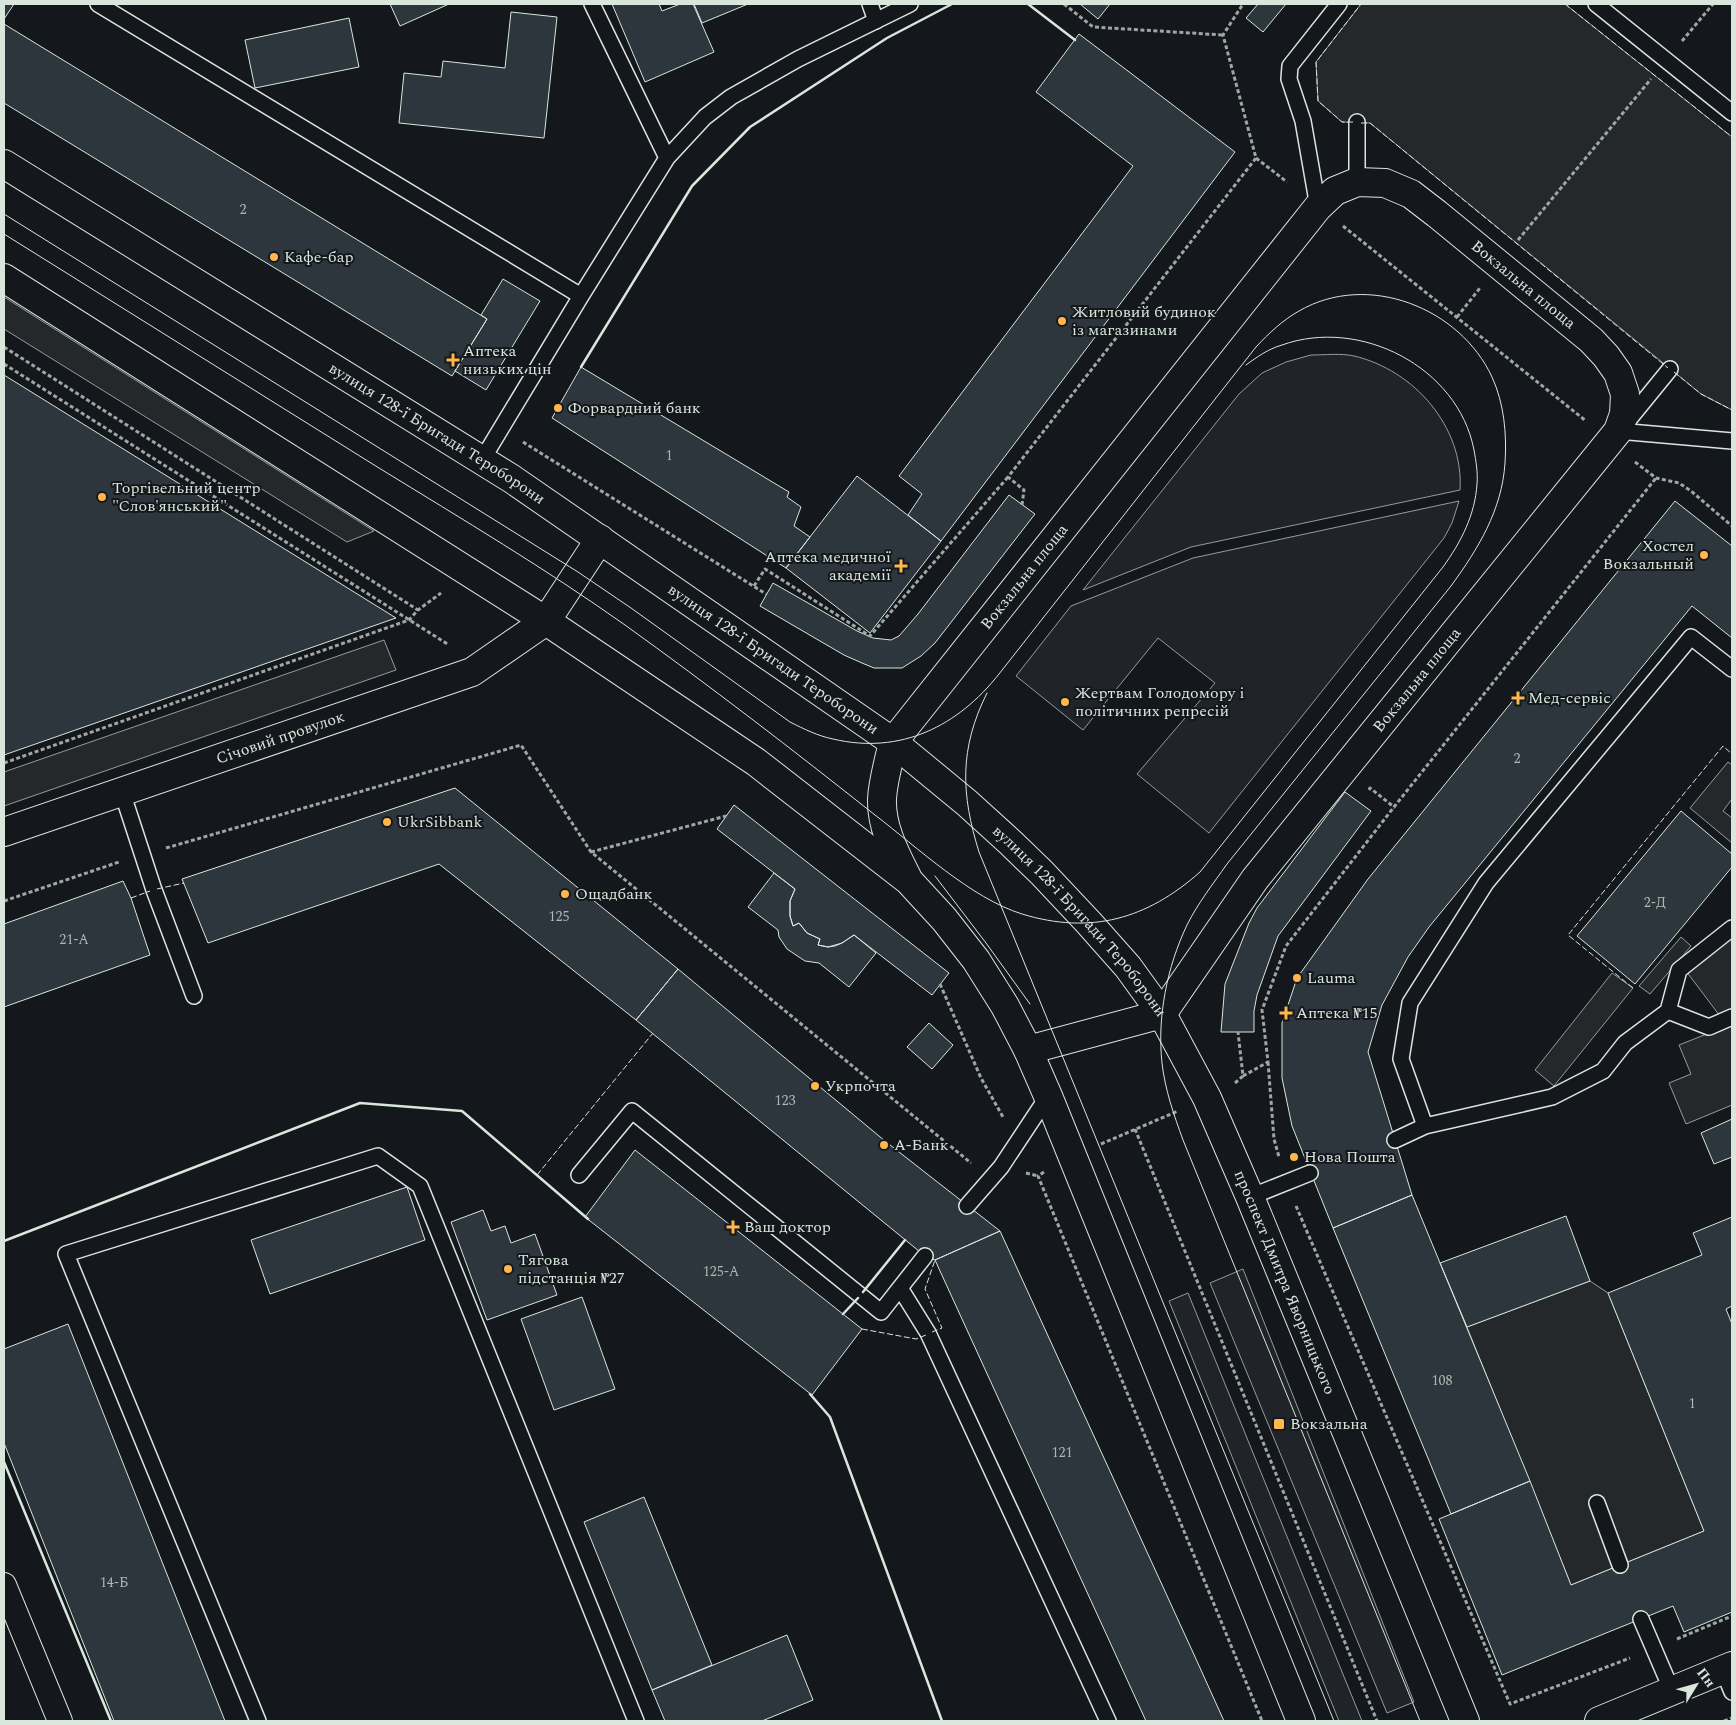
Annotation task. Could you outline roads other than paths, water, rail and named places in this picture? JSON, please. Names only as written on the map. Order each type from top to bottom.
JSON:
[{"type":"main road","name":"вулиця 128-ї Бригади Тероборони","points":[[4,164],[482,460],[600,539],[893,742],[967,803],[1042,873],[1128,967],[1162,1014],[1028,1050]]},
{"type":"main road","name":"Вокзальна площа","points":[[893,742],[1318,207],[1335,191],[1357,182],[1385,183],[1411,194],[1591,340],[1618,373],[1625,394],[1624,414],[1614,436],[1255,879],[1162,1014]]},
{"type":"main road","points":[[4,278],[546,621],[756,762],[909,881],[944,919],[976,960],[1005,1006],[1028,1050],[1302,1721]]},
{"type":"main road","points":[[546,621],[600,539]]},
{"type":"main road","name":"Січовий провулок","points":[[4,832],[472,672],[546,621]]},
{"type":"main road","points":[[893,742],[882,801],[884,821],[892,847],[909,881]]},
{"type":"main road","name":"проспект Дмитра Яворницького","points":[[1162,1014],[1207,1098],[1250,1197],[1465,1721]]},
{"type":"main road","points":[[1599,1721],[1672,1691],[1729,1676]]},
{"type":"street","points":[[4,1585],[60,1721]]},
{"type":"lane","points":[[98,4],[581,296]]},
{"type":"lane","points":[[592,4],[667,158]]},
{"type":"lane","points":[[870,4],[876,21]]},
{"type":"lane","points":[[482,460],[667,158],[705,117],[731,97],[798,59],[910,4]]},
{"type":"lane","points":[[1318,207],[1303,121],[1289,80],[1290,66],[1339,4]]},
{"type":"lane","points":[[1596,4],[1732,113]]},
{"type":"lane","points":[[1357,122],[1357,182]]},
{"type":"lane","points":[[1614,436],[1670,369]]},
{"type":"lane","points":[[1614,436],[1732,441]]},
{"type":"lane","points":[[1425,1126],[1401,1059],[1410,1003],[1486,883],[1691,637],[1732,669]]},
{"type":"lane","points":[[122,792],[142,854],[194,996]]},
{"type":"lane","points":[[1396,1140],[1425,1126],[1552,1097],[1603,1071],[1626,1043],[1668,1011],[1678,970],[1732,928]]},
{"type":"lane","points":[[1668,1011],[1709,1027],[1732,1016]]},
{"type":"lane","points":[[967,1206],[1001,1167],[1048,1096]]},
{"type":"lane","points":[[579,1174],[632,1111],[881,1312],[925,1256]]},
{"type":"lane","points":[[258,1721],[66,1254],[378,1156],[420,1186],[636,1721]]},
{"type":"lane","points":[[1250,1197],[1310,1173]]},
{"type":"lane","points":[[900,1288],[928,1333],[1108,1721]]},
{"type":"lane","points":[[1597,1503],[1620,1565]]},
{"type":"lane","points":[[1641,1619],[1672,1691]]},
{"type":"tram line","points":[[4,214],[578,572],[790,722],[822,736],[858,743],[882,743],[905,739],[926,732],[946,722],[983,692],[1256,347],[1287,318],[1326,300],[1354,295],[1382,296],[1409,303],[1435,315],[1458,332],[1477,353],[1492,377],[1502,408],[1506,441],[1505,463],[1503,480],[1494,513],[1479,543],[1451,586],[1227,864],[1201,901],[1187,925],[1174,958],[1165,992],[1161,1028],[1162,1063],[1165,1083],[1183,1140],[1420,1721]]},
{"type":"tram line","points":[[4,234],[504,545],[595,604],[751,718],[964,884],[1003,907],[1022,914],[1071,923],[1117,919],[1139,911],[1160,901],[1200,872],[1443,567],[1456,548],[1470,517],[1477,484],[1474,450],[1464,421],[1448,395],[1427,373],[1401,356],[1373,344],[1343,338],[1312,338],[1282,345],[1267,351],[1246,365]]},
{"type":"tram line","points":[[987,693],[971,733],[966,772],[969,811],[979,852],[1334,1721]]},
{"type":"tram line","points":[[935,876],[1030,1004]]},
{"type":"place","name":"Кафе-бар","points":[[274,257]]},
{"type":"place","name":"Житловий будинок із магазинами","points":[[1062,321]]},
{"type":"place","name":"Аптека низьких цін","points":[[453,360]]},
{"type":"place","name":"Форвардний банк","points":[[558,408]]},
{"type":"place","name":"Торгівельний центр \"Слов'янський\"","points":[[102,497]]},
{"type":"place","name":"Хостел Вокзальный","points":[[1704,555]]},
{"type":"place","name":"Аптека медичної академії","points":[[901,566]]},
{"type":"place","name":"Мед-сервіс","points":[[1518,698]]},
{"type":"place","name":"Жертвам Голодомору і політичних репресій","points":[[1065,702]]},
{"type":"place","name":"UkrSibbank","points":[[387,822]]},
{"type":"place","name":"Ощадбанк","points":[[565,894]]},
{"type":"place","name":"Lauma","points":[[1297,978]]},
{"type":"place","name":"Аптека №15","points":[[1286,1013]]},
{"type":"place","name":"Укрпочта","points":[[815,1086]]},
{"type":"place","name":"А-Банк","points":[[884,1145]]},
{"type":"place","name":"Нова Пошта","points":[[1294,1157]]},
{"type":"place","name":"Ваш доктор","points":[[733,1227]]},
{"type":"place","name":"Тягова пiдстанцiя №27","points":[[508,1269]]},
{"type":"place","name":"Вокзальна","points":[[1279,1424]]}]
